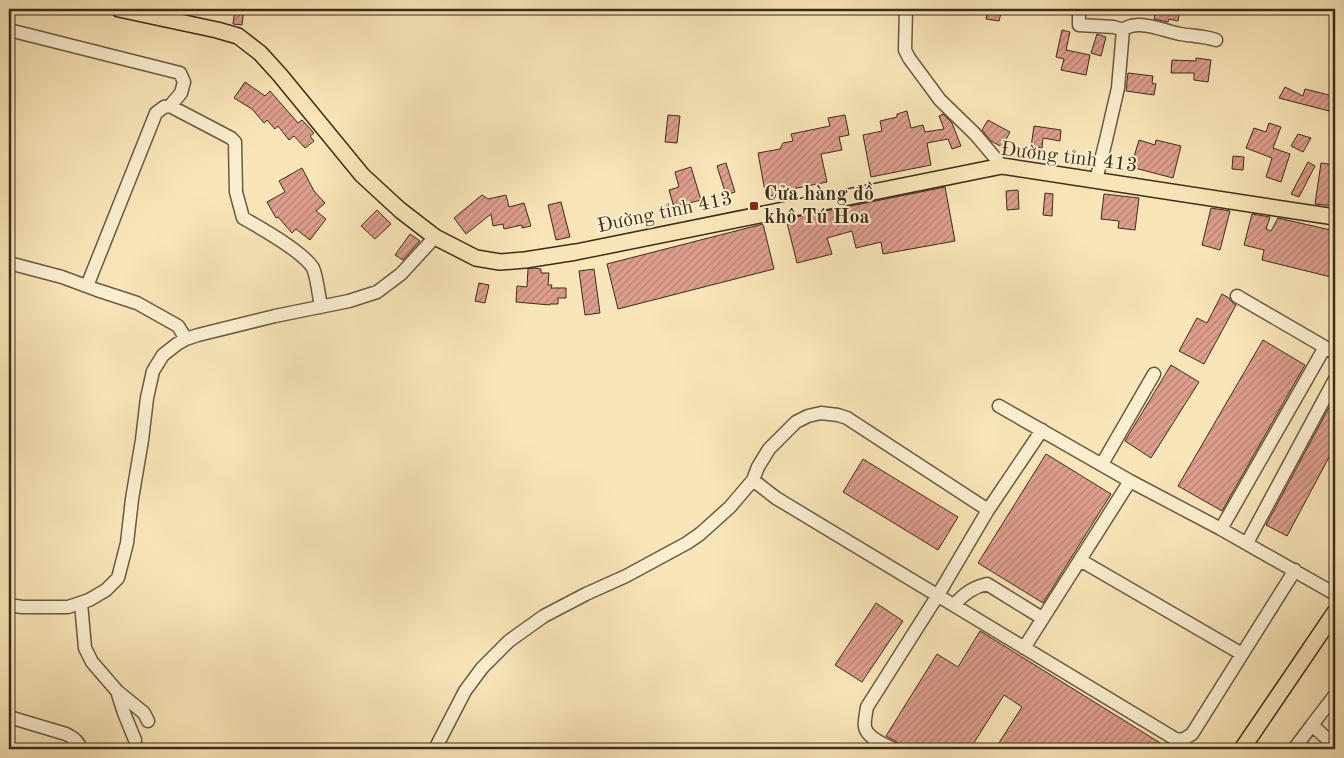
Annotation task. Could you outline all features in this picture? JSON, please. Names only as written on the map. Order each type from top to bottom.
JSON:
[{"type":"main road","name":"Đường tỉnh 413","points":[[119,9],[238,36],[260,53],[280,75],[362,175],[400,210],[435,237],[476,258],[500,262],[525,260],[641,239],[732,219],[1002,166],[1335,217]]},
{"type":"main road","points":[[1242,749],[1335,612]]},
{"type":"street","points":[[906,9],[905,50],[909,58],[940,100],[975,134],[1002,166]]},
{"type":"street","points":[[1079,9],[1079,25],[1123,30]]},
{"type":"street","points":[[1096,180],[1118,88],[1123,30],[1128,26],[1146,26],[1216,40]]},
{"type":"street","points":[[9,30],[180,74],[184,82],[181,93],[170,106]]},
{"type":"street","points":[[87,286],[156,113],[164,107],[170,106],[231,138],[235,142],[236,192],[243,218],[299,254],[313,269],[321,307]]},
{"type":"street","points":[[9,605],[22,608],[68,607],[89,600],[106,590],[118,578],[127,543],[147,398],[153,370],[163,355],[186,339],[198,335],[275,316],[349,301],[377,292],[401,274],[435,237]]},
{"type":"street","points":[[9,263],[62,277],[137,303],[178,326],[186,339]]},
{"type":"street","points":[[1221,529],[1330,350],[1237,296]]},
{"type":"street","points":[[1102,464],[1154,374]]},
{"type":"street","points":[[1247,543],[1335,379]]},
{"type":"street","points":[[999,406],[1130,481],[1247,543],[1335,594]]},
{"type":"street","points":[[435,749],[465,691],[482,668],[509,640],[544,616],[688,543],[730,507],[753,480],[758,467],[769,449],[796,422],[808,416],[821,413],[847,418],[988,510]]},
{"type":"street","points":[[893,749],[867,733],[865,726],[867,707],[938,595],[988,510],[1042,430]]},
{"type":"street","points":[[753,480],[776,498],[1181,744],[1192,734],[1295,570]]},
{"type":"street","points":[[1024,648],[1130,481]]},
{"type":"street","points":[[1080,560],[1242,654]]},
{"type":"street","points":[[954,605],[972,589],[987,584],[1042,618]]},
{"type":"street","points":[[81,603],[85,648],[92,662],[117,691],[144,713],[148,721]]},
{"type":"street","points":[[117,691],[135,740]]},
{"type":"street","points":[[1294,749],[1335,695]]},
{"type":"street","points":[[9,717],[66,734],[74,738],[81,749]]},
{"type":"street","points":[[1312,725],[1335,746]]},
{"type":"building","points":[[235,9],[244,9],[242,25],[233,24]]},
{"type":"building","points":[[988,9],[1002,9],[999,21],[986,19]]},
{"type":"building","points":[[1156,9],[1180,10],[1178,21],[1169,19],[1168,22],[1154,19]]},
{"type":"building","points":[[1062,30],[1070,32],[1066,50],[1090,55],[1086,75],[1061,70],[1064,59],[1056,57]]},
{"type":"building","points":[[1097,34],[1106,37],[1101,56],[1091,53]]},
{"type":"building","points":[[1196,58],[1211,60],[1208,82],[1194,80],[1194,73],[1171,73],[1172,60],[1196,61]]},
{"type":"building","points":[[1128,73],[1153,76],[1152,83],[1156,84],[1154,95],[1126,91]]},
{"type":"building","points":[[245,82],[265,96],[270,91],[298,123],[302,120],[314,133],[310,136],[314,141],[305,148],[294,136],[289,140],[278,126],[275,129],[267,120],[264,123],[252,109],[234,98]]},
{"type":"building","points":[[1285,87],[1303,96],[1305,89],[1333,96],[1329,111],[1279,98]]},
{"type":"building","points":[[907,111],[911,128],[923,125],[925,132],[944,129],[939,116],[943,114],[952,123],[961,146],[952,149],[948,139],[927,143],[931,165],[871,177],[863,135],[882,131],[880,121],[897,117],[897,114]]},
{"type":"building","points":[[668,115],[680,116],[677,143],[665,142]]},
{"type":"building","points":[[845,115],[849,135],[839,137],[842,150],[821,154],[827,182],[792,189],[793,192],[766,197],[758,153],[780,149],[783,143],[793,141],[791,134],[830,126],[828,118]]},
{"type":"building","points":[[988,120],[1010,132],[1002,147],[991,141],[982,130]]},
{"type":"building","points":[[1269,123],[1281,127],[1273,148],[1290,154],[1281,182],[1266,177],[1272,158],[1246,148],[1254,128],[1266,132]]},
{"type":"building","points":[[1034,126],[1061,130],[1060,141],[1043,138],[1042,148],[1031,147]]},
{"type":"building","points":[[1298,134],[1311,138],[1303,152],[1291,146]]},
{"type":"building","points":[[1139,140],[1155,145],[1156,140],[1181,146],[1173,178],[1131,167]]},
{"type":"building","points":[[1233,156],[1244,157],[1243,170],[1232,169]]},
{"type":"building","points":[[1308,162],[1315,166],[1299,197],[1291,194]]},
{"type":"building","points":[[726,163],[735,192],[726,195],[717,166]]},
{"type":"building","points":[[1321,163],[1335,165],[1335,206],[1315,204]]},
{"type":"building","points":[[691,167],[701,200],[674,207],[669,190],[679,187],[675,172]]},
{"type":"building","points":[[302,168],[314,191],[325,203],[316,211],[326,219],[310,240],[296,229],[292,233],[278,217],[276,218],[267,202],[285,192],[279,181]]},
{"type":"building","points":[[945,187],[955,241],[883,254],[881,242],[856,248],[852,231],[827,238],[832,254],[797,263],[786,219]]},
{"type":"building","points":[[1018,190],[1019,209],[1007,210],[1006,191]]},
{"type":"building","points":[[1045,193],[1053,194],[1052,216],[1043,215]]},
{"type":"building","points":[[1104,194],[1139,198],[1135,230],[1118,228],[1119,221],[1101,219]]},
{"type":"building","points":[[482,195],[488,199],[506,195],[509,207],[524,203],[531,226],[522,228],[522,225],[504,229],[503,224],[493,226],[491,214],[466,234],[454,218]]},
{"type":"building","points":[[561,202],[570,237],[556,240],[548,205]]},
{"type":"building","points":[[1211,208],[1230,211],[1220,250],[1202,245]]},
{"type":"building","points":[[377,210],[391,224],[375,239],[361,226]]},
{"type":"building","points":[[1252,214],[1270,217],[1266,229],[1271,231],[1278,218],[1335,231],[1335,278],[1262,260],[1264,250],[1244,245]]},
{"type":"building","points":[[763,224],[774,269],[618,309],[607,264]]},
{"type":"building","points":[[410,234],[420,241],[403,260],[395,255]]},
{"type":"building","points":[[528,269],[541,269],[541,273],[549,273],[548,285],[552,285],[551,288],[566,288],[566,298],[558,298],[558,304],[550,305],[516,302],[517,286],[527,287]]},
{"type":"building","points":[[594,269],[600,313],[585,315],[579,271]]},
{"type":"building","points":[[479,283],[489,285],[485,303],[475,301]]},
{"type":"building","points":[[1222,294],[1236,305],[1204,364],[1179,351],[1197,318],[1207,323]]},
{"type":"building","points":[[1263,340],[1305,365],[1222,511],[1178,486]]},
{"type":"building","points":[[1171,365],[1199,382],[1151,458],[1125,441]]},
{"type":"building","points":[[1335,396],[1335,446],[1287,536],[1266,525]]},
{"type":"building","points":[[1046,454],[1111,494],[1043,603],[978,563]]},
{"type":"building","points":[[863,459],[958,517],[938,550],[843,492]]},
{"type":"building","points":[[876,603],[903,621],[862,682],[835,665]]},
{"type":"building","points":[[980,631],[1170,749],[995,749],[1022,707],[1004,695],[970,749],[901,749],[897,742],[886,736],[937,654],[958,667]]},
{"type":"place","name":"Cửa hàng đồ khô Tú Hoa","points":[[754,206]]}]
